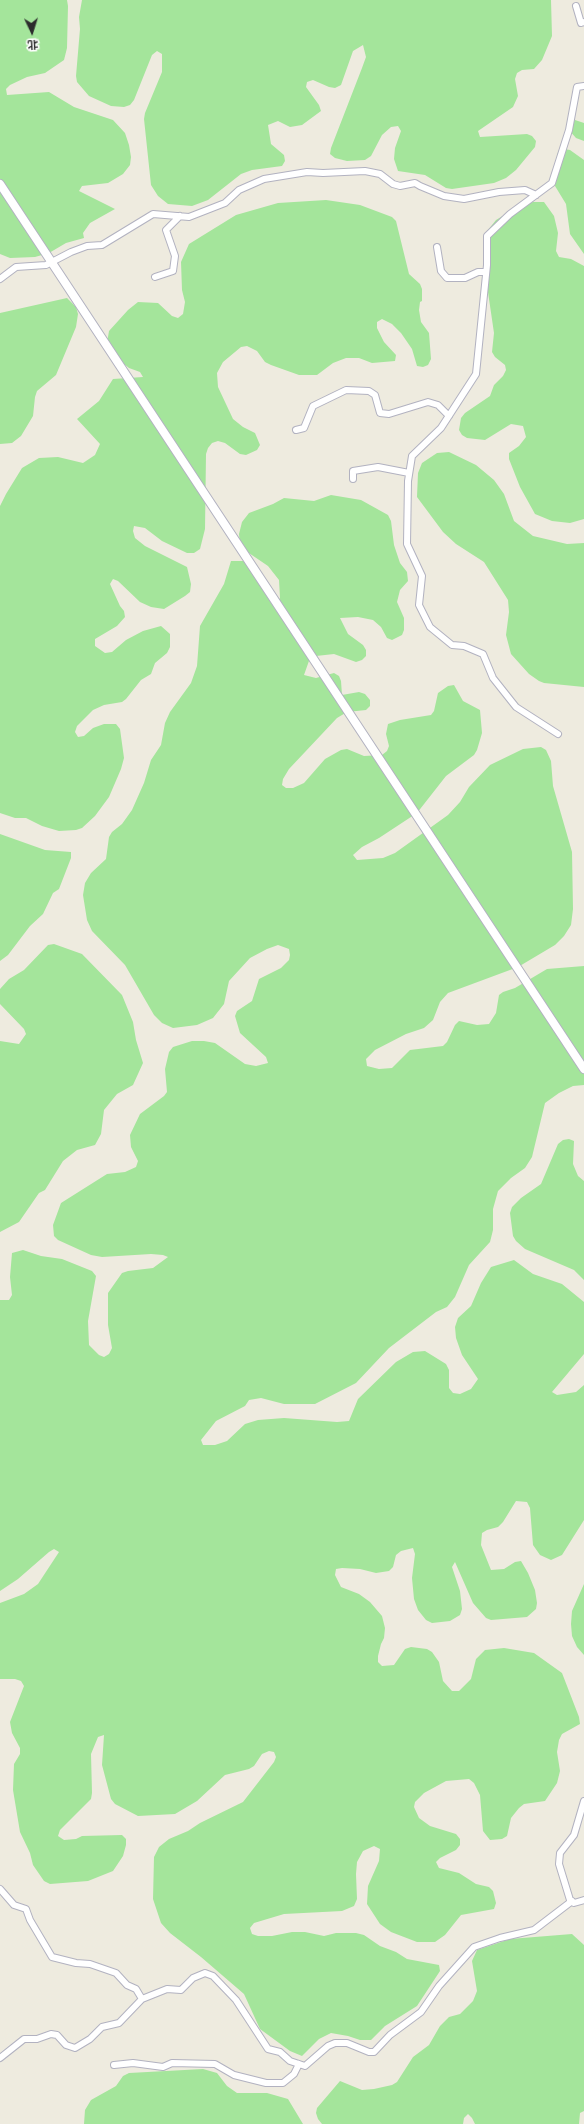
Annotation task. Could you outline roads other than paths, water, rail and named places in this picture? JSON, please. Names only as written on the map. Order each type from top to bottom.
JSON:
[{"type":"street","points":[[576,6],[581,23],[584,22]]},
{"type":"street","points":[[558,734],[516,707],[493,678],[483,654],[464,646],[452,644],[430,627],[419,605],[422,576],[407,544],[409,474],[412,456],[441,428],[476,374],[486,272],[487,236],[510,214],[552,182],[569,130],[578,87],[584,86]]},
{"type":"street","points":[[0,279],[16,267],[46,265],[87,246],[102,245],[153,214],[189,217],[225,203],[239,190],[264,179],[307,172],[322,173],[365,171],[380,174],[392,184],[400,186],[415,183],[444,196],[464,199],[499,192],[525,190],[536,194]]},
{"type":"street","points":[[0,184],[584,1069]]},
{"type":"street","points":[[154,277],[173,271],[175,256],[166,230],[180,216]]},
{"type":"street","points":[[437,248],[440,271],[447,278],[465,278],[478,272],[486,272]]},
{"type":"street","points":[[296,430],[304,428],[313,406],[346,390],[369,391],[375,395],[380,413],[389,414],[428,402],[438,405],[449,416]]},
{"type":"street","points":[[353,479],[353,471],[378,467],[409,474]]},
{"type":"street","points":[[572,1901],[561,1874],[560,1856],[574,1835],[584,1801]]},
{"type":"street","points":[[0,1889],[14,1905],[26,1909],[30,1920],[52,1957],[76,1963],[90,1964],[116,1973],[127,1985],[136,1989],[142,1999]]},
{"type":"street","points":[[0,2058],[24,2039],[37,2039],[51,2034],[57,2035],[66,2045],[75,2048],[90,2039],[102,2027],[119,2023],[142,1999],[167,1989],[180,1990],[193,1978],[205,1973],[213,1976],[240,2005],[268,2049],[280,2052],[290,2062],[305,2066],[328,2046],[335,2043],[347,2043],[369,2052],[374,2052],[390,2035],[421,2012],[439,1986],[474,1947],[500,1938],[534,1930],[572,1901],[574,1903],[584,1900]]},
{"type":"street","points":[[114,2065],[133,2063],[163,2067],[172,2063],[215,2064],[234,2075],[266,2083],[283,2083],[294,2074],[299,2064]]}]
